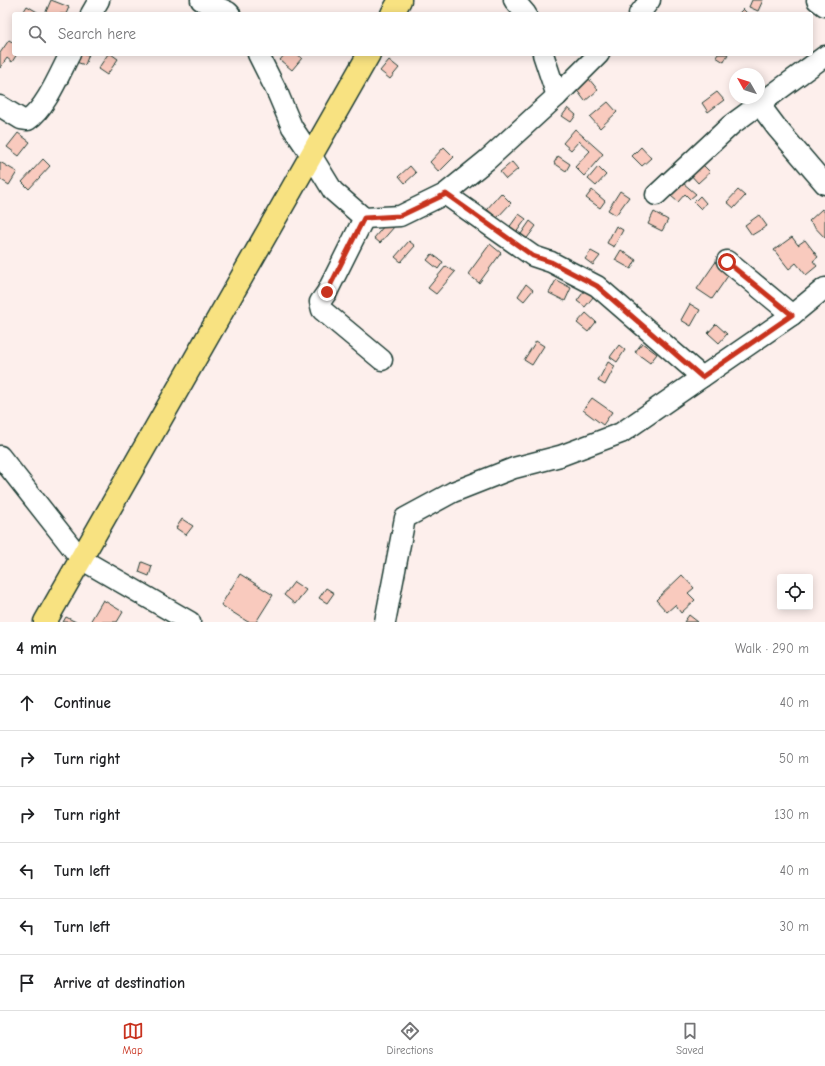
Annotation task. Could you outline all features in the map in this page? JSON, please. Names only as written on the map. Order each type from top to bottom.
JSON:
[{"type":"main road","points":[[393,12],[400,0]]},
{"type":"main road","points":[[45,622],[368,56]]},
{"type":"street","points":[[92,12],[98,0]]},
{"type":"street","points":[[202,0],[231,9]]},
{"type":"street","points":[[514,0],[524,12]]},
{"type":"street","points":[[641,12],[650,0]]},
{"type":"street","points":[[817,0],[825,6]]},
{"type":"street","points":[[0,106],[21,119],[28,120],[35,116],[42,107],[69,56]]},
{"type":"street","points":[[259,56],[292,127],[312,155],[333,191],[364,218],[400,216],[446,194],[487,160],[557,96],[597,56]]},
{"type":"street","points":[[544,56],[557,96]]},
{"type":"street","points":[[765,100],[825,56]]},
{"type":"street","points":[[656,195],[731,125],[759,104],[777,128],[825,184]]},
{"type":"street","points":[[446,194],[533,256],[551,262],[597,286],[702,377]]},
{"type":"street","points":[[364,218],[327,292],[320,302],[322,310],[382,360]]},
{"type":"street","points":[[727,262],[792,315]]},
{"type":"street","points":[[385,622],[405,518],[453,492],[514,468],[560,456],[621,433],[792,315],[825,288]]},
{"type":"street","points":[[0,456],[81,560],[190,622]]},
{"type":"building","points":[[51,0],[69,7],[67,12],[46,12]]},
{"type":"building","points":[[752,0],[763,0],[758,11],[749,7]]},
{"type":"building","points":[[27,6],[37,12],[23,12]]},
{"type":"building","points":[[9,40],[12,42],[12,56],[16,56],[12,62],[7,58],[0,68],[0,53]]},
{"type":"building","points":[[71,56],[88,56],[85,65],[70,60]]},
{"type":"building","points":[[107,56],[114,56],[118,59],[107,75],[98,69]]},
{"type":"building","points":[[283,56],[300,56],[302,58],[292,70],[280,60]]},
{"type":"building","points":[[717,56],[727,56],[724,62]]},
{"type":"building","points":[[389,60],[399,68],[390,79],[380,71]]},
{"type":"building","points":[[589,79],[598,90],[585,101],[576,89]]},
{"type":"building","points":[[717,92],[724,100],[708,112],[702,103]]},
{"type":"building","points":[[608,102],[617,112],[600,128],[590,117]]},
{"type":"building","points":[[568,108],[576,115],[571,122],[562,116]]},
{"type":"building","points":[[575,129],[603,154],[584,176],[575,167],[590,151],[579,141],[571,150],[563,143]]},
{"type":"building","points":[[18,133],[30,142],[19,156],[7,147]]},
{"type":"building","points":[[444,147],[454,157],[439,172],[430,162]]},
{"type":"building","points":[[641,147],[651,158],[642,166],[632,156]]},
{"type":"building","points":[[558,156],[570,164],[566,171],[554,163]]},
{"type":"building","points":[[43,159],[50,166],[29,189],[22,182]]},
{"type":"building","points":[[0,162],[17,172],[9,185],[0,179]]},
{"type":"building","points":[[512,162],[518,169],[506,179],[500,172]]},
{"type":"building","points":[[701,163],[710,172],[698,183],[689,173]]},
{"type":"building","points":[[410,166],[416,173],[405,183],[399,176]]},
{"type":"building","points":[[598,167],[606,175],[596,186],[588,179]]},
{"type":"building","points":[[683,183],[696,194],[690,199],[685,194],[678,202],[671,196]]},
{"type":"building","points":[[592,190],[605,201],[600,208],[586,198]]},
{"type":"building","points":[[738,190],[745,196],[734,208],[727,202]]},
{"type":"building","points":[[620,191],[629,197],[616,215],[608,210]]},
{"type":"building","points":[[501,193],[511,203],[497,218],[487,209]]},
{"type":"building","points":[[700,196],[706,203],[701,209],[694,202]]},
{"type":"building","points":[[822,209],[825,213],[825,238],[809,221]]},
{"type":"building","points":[[654,212],[668,220],[662,231],[648,224]]},
{"type":"building","points":[[519,214],[526,219],[515,234],[508,229]]},
{"type":"building","points":[[759,215],[767,226],[752,235],[745,225]]},
{"type":"building","points":[[389,220],[395,226],[380,243],[374,238]]},
{"type":"building","points":[[530,221],[536,226],[525,241],[519,237]]},
{"type":"building","points":[[616,226],[623,230],[614,247],[607,243]]},
{"type":"building","points":[[792,237],[798,245],[805,240],[818,257],[813,261],[817,266],[806,275],[796,263],[789,269],[774,250]]},
{"type":"building","points":[[409,241],[415,246],[401,262],[395,257]]},
{"type":"building","points":[[490,244],[501,253],[479,283],[468,274]]},
{"type":"building","points":[[621,250],[636,260],[631,269],[615,260]]},
{"type":"building","points":[[591,251],[600,256],[593,265],[585,259]]},
{"type":"building","points":[[432,254],[443,262],[438,269],[427,260]]},
{"type":"building","points":[[717,260],[732,270],[712,299],[697,289]]},
{"type":"building","points":[[446,266],[455,272],[436,294],[428,288]]},
{"type":"building","points":[[556,280],[571,288],[565,301],[549,293]]},
{"type":"building","points":[[526,284],[533,290],[524,301],[518,296]]},
{"type":"building","points":[[585,290],[594,296],[585,307],[577,301]]},
{"type":"building","points":[[690,304],[700,310],[691,326],[681,320]]},
{"type":"building","points":[[586,313],[596,322],[588,332],[577,323]]},
{"type":"building","points":[[716,324],[727,334],[719,343],[708,333]]},
{"type":"building","points":[[536,341],[544,346],[532,365],[524,360]]},
{"type":"building","points":[[642,343],[657,354],[650,363],[635,352]]},
{"type":"building","points":[[619,345],[625,350],[617,362],[610,357]]},
{"type":"building","points":[[608,362],[615,366],[605,385],[598,381]]},
{"type":"building","points":[[592,398],[612,412],[603,425],[583,410]]},
{"type":"building","points":[[182,519],[193,526],[186,535],[176,528]]},
{"type":"building","points":[[142,562],[152,566],[149,576],[139,572]]},
{"type":"building","points":[[240,574],[273,595],[256,622],[248,622],[221,605]]},
{"type":"building","points":[[682,575],[694,588],[688,593],[695,600],[681,613],[675,605],[667,612],[656,600]]},
{"type":"building","points":[[294,582],[306,590],[295,604],[284,595]]},
{"type":"building","points":[[326,588],[334,593],[327,603],[319,598]]},
{"type":"building","points":[[103,600],[123,612],[117,622],[90,622]]},
{"type":"building","points":[[689,615],[698,622],[684,622]]},
{"type":"building","points":[[66,617],[76,622],[63,622]]},
{"type":"route","points":[[327,292],[364,218],[400,216],[446,194],[533,256],[551,262],[597,286],[702,377],[792,315],[727,262]]}]
